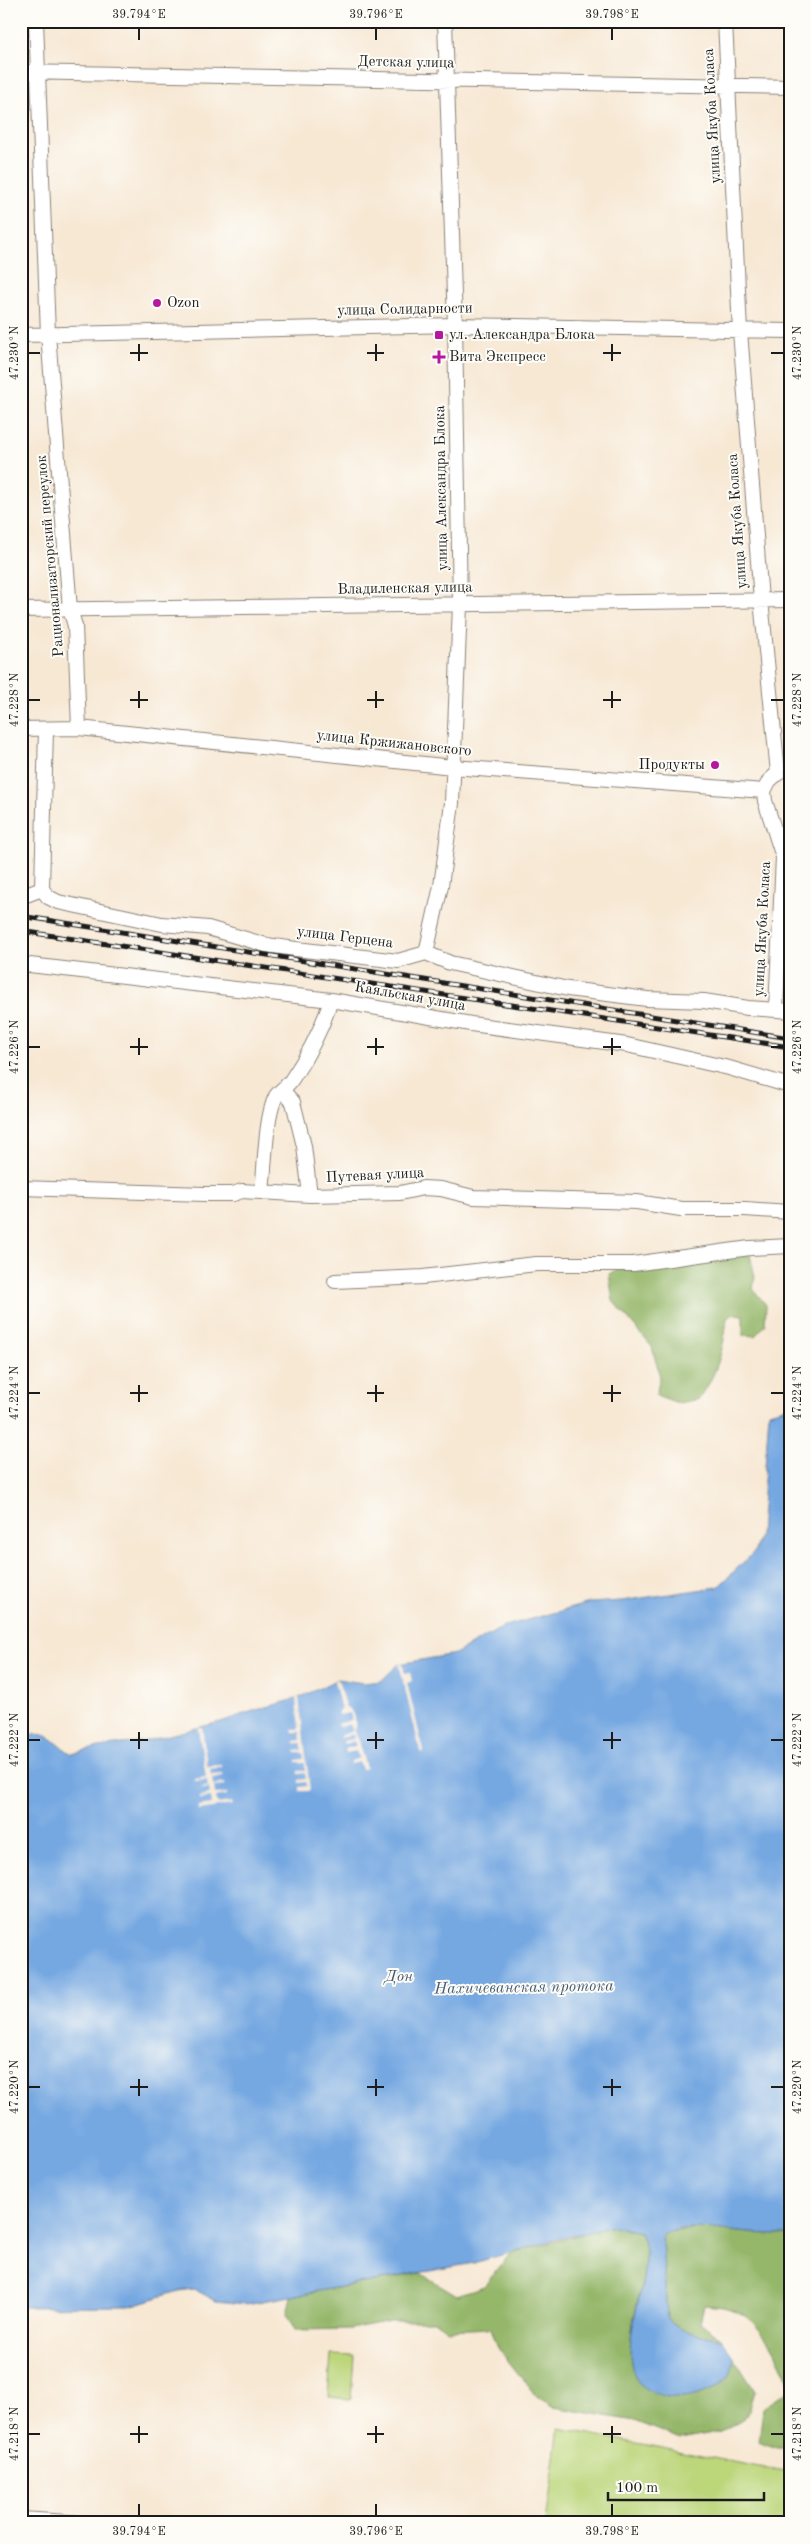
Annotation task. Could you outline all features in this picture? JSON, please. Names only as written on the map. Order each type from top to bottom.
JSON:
[{"type":"street","name":"Рационализаторский переулок","points":[[36,21],[48,334],[70,609],[75,626],[79,728]]},
{"type":"street","name":"улица Александра Блока","points":[[426,953],[442,886],[452,803],[460,605],[455,325],[445,21]]},
{"type":"street","name":"улица Якуба Коласа","points":[[725,21],[740,330],[761,600],[784,772],[769,782],[764,791],[765,801],[783,836],[787,859],[783,1010]]},
{"type":"street","name":"Детская улица","points":[[21,72],[790,87]]},
{"type":"street","name":"улица Солидарности","points":[[21,335],[455,325],[790,331]]},
{"type":"street","name":"Владиленская улица","points":[[21,610],[790,600]]},
{"type":"street","name":"улица Кржижановского","points":[[21,729],[79,728],[453,766],[764,791]]},
{"type":"street","points":[[21,897],[42,889],[46,730]]},
{"type":"street","name":"улица Герцена","points":[[42,889],[48,897],[58,902],[162,924],[208,928],[266,945],[398,961],[426,953]]},
{"type":"street","points":[[426,953],[450,963],[568,989],[648,999],[704,1001],[748,1008],[783,1010]]},
{"type":"street","name":"Каяльская улица","points":[[21,964],[331,1000],[471,1024],[627,1046],[729,1068],[790,1086]]},
{"type":"street","points":[[262,1192],[270,1118],[276,1097],[290,1082],[314,1044],[323,1028],[331,1000]]},
{"type":"street","points":[[282,1090],[293,1102],[295,1109],[304,1146],[310,1195]]},
{"type":"street","name":"Путевая улица","points":[[21,1188],[204,1194],[262,1192],[310,1195],[400,1193],[423,1188],[440,1189],[473,1198],[637,1202],[681,1209],[745,1209],[790,1212]]},
{"type":"street","points":[[335,1281],[423,1277],[536,1264],[633,1264],[750,1248],[790,1246]]},
{"type":"street","points":[[21,2519],[84,2523]]},
{"type":"green space","points":[[750,1255],[755,1277],[753,1289],[766,1305],[765,1325],[755,1336],[743,1335],[743,1315],[733,1314],[727,1318],[719,1360],[711,1380],[699,1399],[678,1403],[656,1395],[660,1377],[652,1347],[613,1301],[609,1274],[622,1268]]},
{"type":"green space","points":[[613,2226],[640,2232],[644,2244],[644,2269],[633,2321],[632,2340],[647,2390],[682,2398],[711,2390],[729,2376],[734,2358],[755,2391],[749,2411],[739,2422],[721,2431],[681,2439],[635,2421],[554,2407],[536,2396],[498,2348],[491,2328],[448,2330],[435,2321],[390,2321],[350,2329],[295,2330],[287,2315],[291,2296],[420,2273],[457,2295],[484,2286],[511,2253]]},
{"type":"green space","points":[[700,2227],[752,2233],[790,2234],[790,2384],[774,2351],[760,2330],[741,2314],[725,2307],[704,2305],[700,2322],[721,2339],[699,2335],[686,2330],[667,2318],[662,2239],[664,2233]]},
{"type":"green space","points":[[331,2355],[354,2356],[351,2399],[328,2397]]},
{"type":"green space","points":[[790,2390],[790,2447],[775,2447],[759,2442],[763,2408]]},
{"type":"green space","points":[[559,2428],[790,2473],[790,2523],[546,2523]]},
{"type":"water","name":"Дон","points":[[790,1406],[790,2234],[685,2228],[664,2233],[662,2239],[667,2318],[686,2330],[699,2335],[721,2339],[734,2358],[729,2376],[708,2392],[682,2398],[656,2393],[638,2382],[631,2360],[631,2341],[645,2265],[645,2248],[640,2232],[613,2226],[557,2239],[474,2263],[246,2304],[216,2301],[194,2289],[178,2291],[130,2306],[21,2307],[21,1735],[45,1735],[72,1754],[99,1747],[146,1741],[224,1721],[299,1698],[338,1679],[363,1683],[381,1681],[399,1664],[455,1654],[505,1626],[590,1603],[621,1601],[718,1587],[755,1551],[760,1534],[769,1412]]},
{"type":"pier","points":[[402,1663],[405,1674],[410,1673],[412,1681],[407,1683],[424,1753],[421,1754],[399,1664]]},
{"type":"pier","points":[[338,1679],[345,1708],[350,1709],[355,1718],[355,1731],[366,1768],[362,1769],[359,1762],[351,1764],[351,1761],[359,1758],[356,1751],[346,1753],[345,1748],[356,1746],[354,1741],[344,1744],[343,1741],[354,1739],[353,1734],[341,1738],[340,1736],[353,1731],[350,1724],[339,1727],[338,1724],[352,1720],[350,1713],[338,1715],[341,1709],[334,1681]]},
{"type":"pier","points":[[296,1698],[299,1698],[310,1791],[299,1791],[299,1787],[307,1786],[306,1782],[299,1783],[299,1780],[306,1779],[305,1773],[298,1774],[298,1771],[305,1771],[305,1762],[296,1762],[296,1760],[304,1759],[303,1753],[296,1753],[295,1751],[302,1750],[302,1743],[295,1743],[295,1741],[301,1740],[300,1732],[293,1732],[292,1729],[299,1729]]},
{"type":"pier","points":[[202,1727],[207,1766],[221,1765],[222,1767],[210,1769],[211,1775],[223,1774],[223,1776],[212,1778],[213,1785],[224,1783],[225,1786],[214,1787],[215,1794],[227,1793],[227,1795],[216,1797],[217,1804],[232,1802],[232,1805],[199,1810],[199,1806],[212,1804],[211,1798],[199,1799],[199,1797],[210,1795],[209,1788],[198,1790],[208,1786],[207,1780],[195,1781],[195,1779],[206,1777],[198,1728]]},
{"type":"railway","points":[[21,916],[790,1038]]},
{"type":"railway","points":[[21,931],[790,1047]]},
{"type":"place","name":"Ozon","points":[[157,303]]},
{"type":"place","name":"ул. Александра Блока","points":[[439,335]]},
{"type":"place","name":"Вита Экспресс","points":[[439,357]]},
{"type":"place","name":"Продукты","points":[[715,765]]},
{"type":"water label","name":"Нахичеванская протока","points":[[524,1988]]}]
